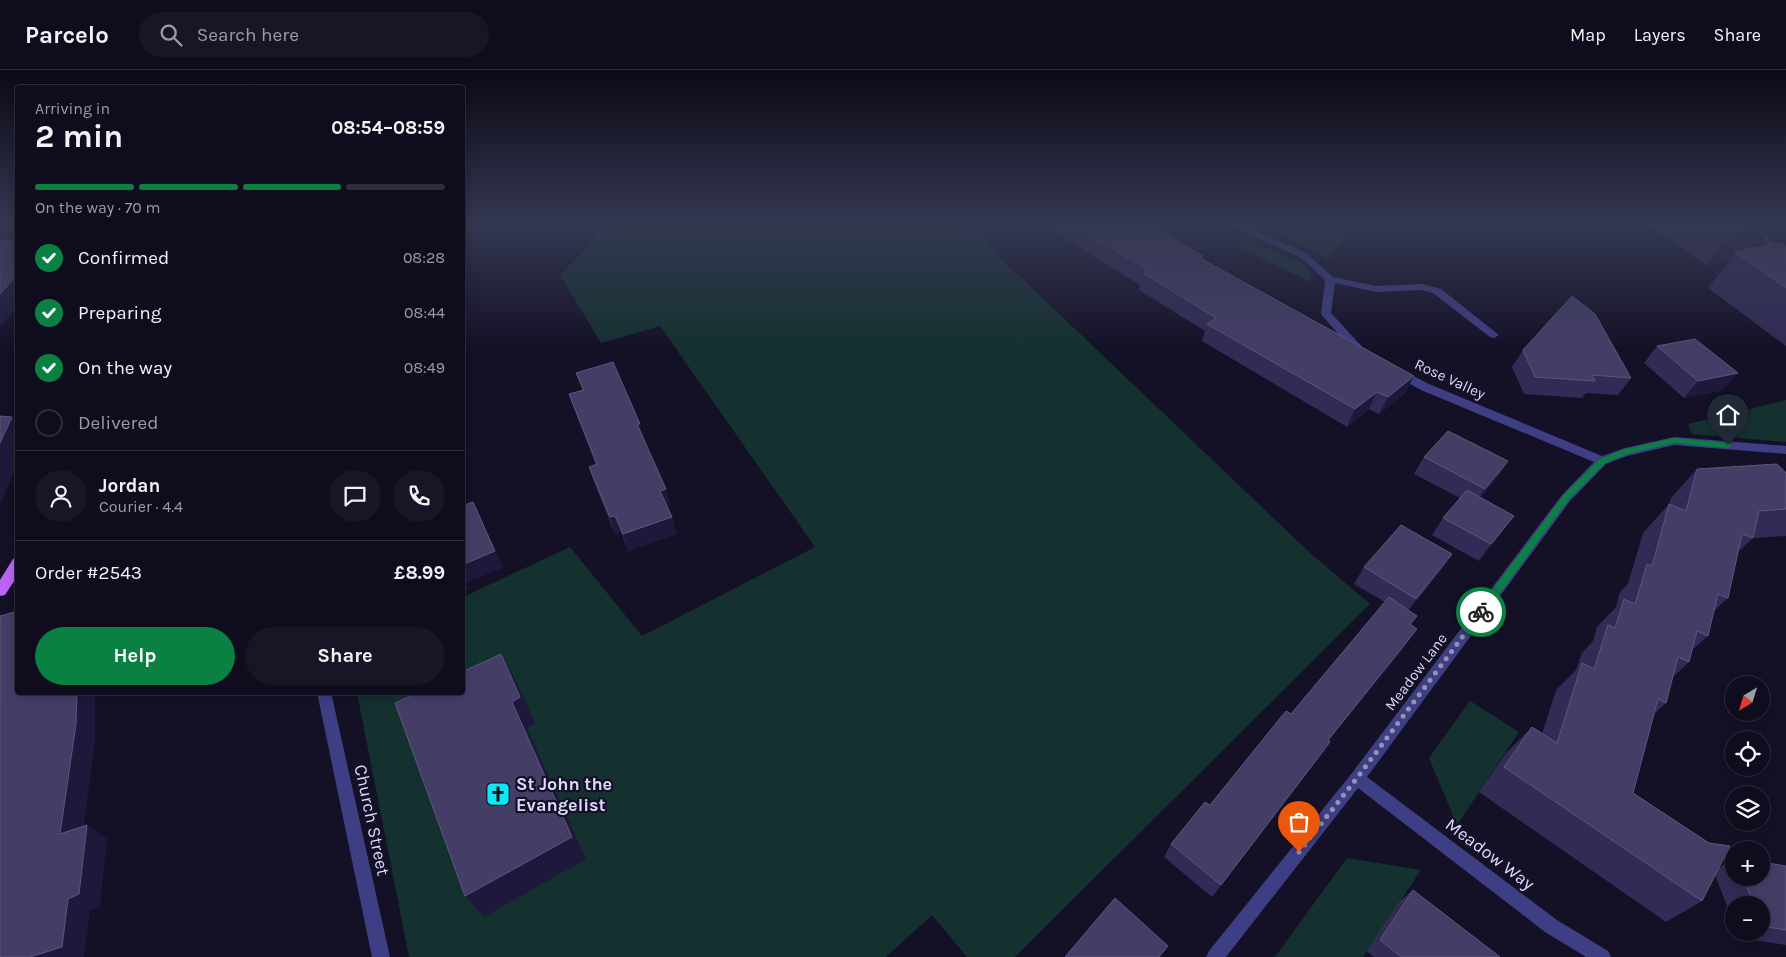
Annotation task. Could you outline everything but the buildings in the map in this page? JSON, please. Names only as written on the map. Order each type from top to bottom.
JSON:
[{"type":"main road","points":[[0,591],[15,568]]},
{"type":"street","points":[[1315,265],[1330,279],[1376,289],[1422,286],[1437,291],[1494,335]]},
{"type":"street","points":[[1330,279],[1326,314],[1356,348],[1373,358]]},
{"type":"street","name":"Rose Valley","points":[[1390,368],[1425,387],[1602,461]]},
{"type":"street","name":"Meadow Lane","points":[[1216,957],[1357,778],[1566,498],[1602,461],[1625,452],[1674,441],[1786,450]]},
{"type":"street","name":"Church Street","points":[[325,695],[381,957]]},
{"type":"street","name":"Meadow Way","points":[[1357,778],[1551,926],[1602,957]]},
{"type":"green space","points":[[570,265],[1008,265],[1308,551],[1370,604],[1015,957],[967,957],[932,915],[886,957],[409,957],[357,695],[465,695],[465,596],[570,547],[642,636],[815,547],[660,326],[601,343],[560,275]]},
{"type":"green space","points":[[1276,265],[1305,265],[1311,274],[1311,282]]},
{"type":"green space","points":[[1786,400],[1786,442],[1692,434],[1688,424]]},
{"type":"green space","points":[[1470,701],[1519,732],[1457,825],[1429,758]]},
{"type":"green space","points":[[1347,858],[1421,870],[1363,957],[1275,957]]},
{"type":"way so far","points":[[1299,852],[1357,778],[1481,612]]},
{"type":"place","name":"St John the Evangelist","points":[[498,794]]},
{"type":"route","points":[[1481,612],[1566,498],[1602,461],[1625,452],[1674,441],[1728,445]]}]
